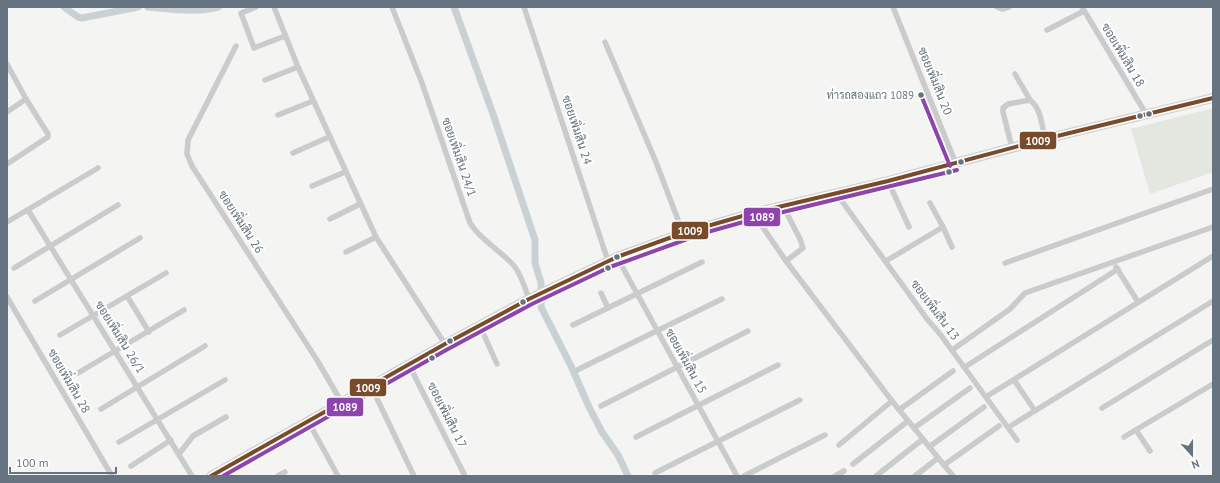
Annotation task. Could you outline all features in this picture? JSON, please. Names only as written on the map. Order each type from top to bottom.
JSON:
[{"type":"street","points":[[256,7],[241,13],[254,48],[285,36]]},
{"type":"street","points":[[274,7],[313,101],[376,237],[445,344]]},
{"type":"street","name":"ซอยเพิ่มสิน 24/1","points":[[392,7],[422,83],[470,223],[476,233],[514,266],[533,297]]},
{"type":"street","name":"ซอยเพิ่มสิน 24","points":[[524,7],[608,261]]},
{"type":"street","name":"ซอยเพิ่มสิน 20","points":[[893,7],[956,164]]},
{"type":"street","points":[[997,7],[1002,9],[1009,7]]},
{"type":"street","points":[[1047,30],[1083,9]]},
{"type":"street","name":"ซอยเพิ่มสิน 18","points":[[1083,9],[1146,114]]},
{"type":"street","points":[[605,42],[656,162],[683,233]]},
{"type":"street","name":"ซอยเพิ่มสิน 26","points":[[236,46],[188,140],[187,154],[192,166],[317,360],[342,403]]},
{"type":"street","points":[[7,64],[26,99],[48,134],[48,137],[7,164]]},
{"type":"street","points":[[265,80],[298,67]]},
{"type":"street","points":[[1015,74],[1030,100],[1035,103],[1046,139]]},
{"type":"street","points":[[211,476],[445,344],[533,297],[617,257],[683,233],[752,213],[888,181],[1046,139],[1213,98]]},
{"type":"street","points":[[7,112],[26,99]]},
{"type":"street","points":[[1012,148],[1003,108],[1008,104],[1030,100]]},
{"type":"street","points":[[278,115],[313,101]]},
{"type":"street","points":[[293,153],[330,137]]},
{"type":"street","points":[[7,222],[98,168]]},
{"type":"street","points":[[312,186],[345,172]]},
{"type":"street","points":[[888,181],[909,227]]},
{"type":"street","points":[[1005,263],[1213,189]]},
{"type":"street","name":"ซอยเพิ่มสิน 13","points":[[836,193],[1016,440]]},
{"type":"street","points":[[930,203],[952,247]]},
{"type":"street","points":[[330,219],[360,204]]},
{"type":"street","points":[[14,268],[118,205]]},
{"type":"street","points":[[783,206],[803,248],[786,261]]},
{"type":"street","name":"ซอยเพิ่มสิน 26/1","points":[[28,210],[192,476]]},
{"type":"street","points":[[752,213],[786,261],[892,401],[944,465],[950,475]]},
{"type":"street","points":[[886,261],[942,227]]},
{"type":"street","points":[[955,348],[1010,309],[1025,293],[1213,227]]},
{"type":"street","points":[[346,252],[376,237]]},
{"type":"street","points":[[35,301],[140,238]]},
{"type":"street","points":[[989,395],[1213,256]]},
{"type":"street","name":"ซอยเพิ่มสิน 15","points":[[617,257],[737,476]]},
{"type":"street","points":[[573,325],[702,262]]},
{"type":"street","points":[[1114,262],[1138,302]]},
{"type":"street","points":[[968,365],[1118,269]]},
{"type":"street","points":[[60,335],[166,273]]},
{"type":"street","points":[[601,293],[608,308]]},
{"type":"street","points":[[127,296],[149,332]]},
{"type":"street","name":"ซอยเพิ่มสิน 28","points":[[7,297],[112,476]]},
{"type":"street","points":[[577,370],[658,332],[722,299]]},
{"type":"street","points":[[1012,425],[1213,301]]},
{"type":"street","points":[[78,373],[184,310]]},
{"type":"street","points":[[480,326],[497,364]]},
{"type":"street","points":[[601,406],[748,331]]},
{"type":"street","points":[[1102,408],[1213,340]]},
{"type":"street","points":[[101,408],[205,346]]},
{"type":"street","name":"ซอยเพิ่มสิน 17","points":[[409,365],[465,476]]},
{"type":"street","points":[[636,437],[778,365]]},
{"type":"street","points":[[899,410],[953,371]]},
{"type":"street","points":[[119,442],[225,380]]},
{"type":"street","points":[[1014,380],[1035,410]]},
{"type":"street","points":[[1124,437],[1213,384]]},
{"type":"street","points":[[371,386],[414,476]]},
{"type":"street","points":[[914,428],[970,388]]},
{"type":"street","points":[[655,473],[800,400]]},
{"type":"street","points":[[839,444],[892,401]]},
{"type":"street","points":[[929,447],[984,408]]},
{"type":"street","points":[[179,454],[193,436],[226,417]]},
{"type":"street","points":[[308,421],[338,476]]},
{"type":"street","points":[[853,464],[908,421]]},
{"type":"street","points":[[944,465],[999,426]]},
{"type":"street","points":[[1136,430],[1150,451]]},
{"type":"street","points":[[744,476],[825,435]]},
{"type":"street","points":[[876,476],[923,439]]},
{"type":"street","points":[[131,466],[171,440]]},
{"type":"street","points":[[915,476],[938,458]]},
{"type":"street","points":[[835,476],[844,471]]},
{"type":"street","points":[[278,476],[286,472]]},
{"type":"shaded area","points":[[1213,108],[1213,172],[1150,194],[1131,129]]},
{"type":"waterway","points":[[64,7],[78,17],[82,18],[138,7]]},
{"type":"waterway","points":[[148,7],[192,10],[218,7]]},
{"type":"waterway","points":[[454,7],[493,114],[535,240],[535,263],[541,283],[541,307],[571,366],[589,407],[602,432],[618,455],[628,476]]},
{"type":"transit line","name":"1089","points":[[921,95],[950,166]]},
{"type":"transit line","name":"1009","points":[[211,476],[445,344],[529,299],[617,257],[683,233],[753,213],[888,181],[1045,139],[1213,98]]},
{"type":"transit line","name":"1089","points":[[223,476],[448,349],[532,304],[610,267],[704,233],[754,219],[957,170]]},
{"type":"place","name":"ท่ารถสองแถว 1089","points":[[921,95]]}]
